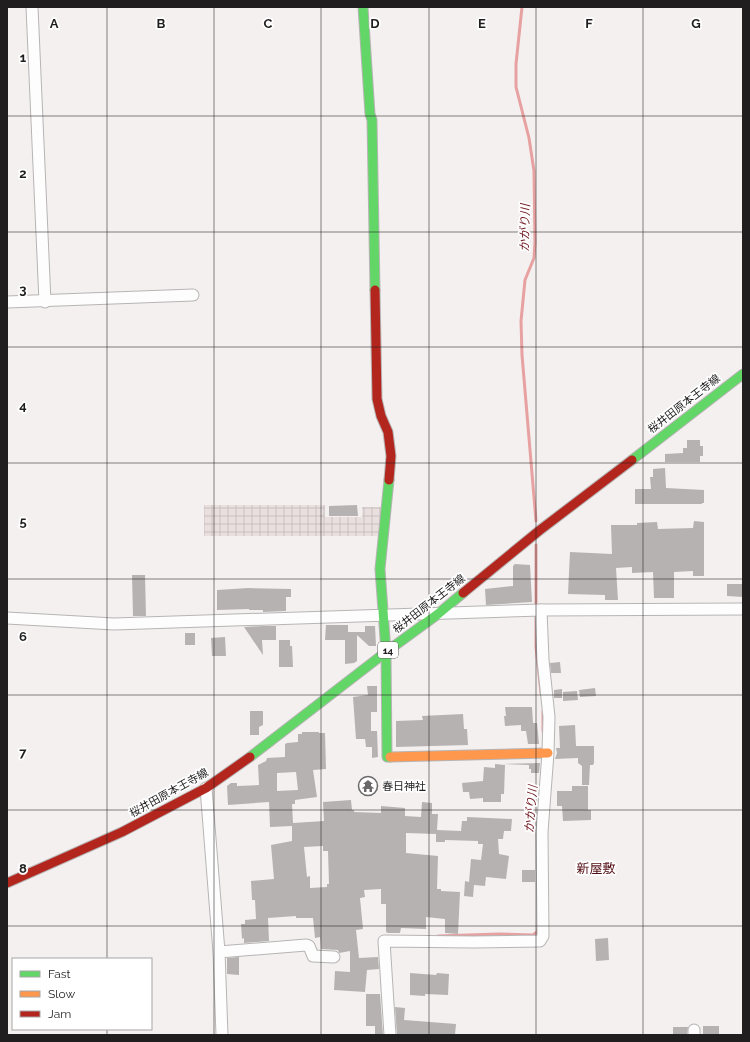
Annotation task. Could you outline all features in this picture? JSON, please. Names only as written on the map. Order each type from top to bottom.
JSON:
[{"type":"street","points":[[32,7],[45,302]]},
{"type":"street","points":[[363,7],[370,114],[372,120],[377,399],[381,416],[388,432],[391,456],[380,569],[386,652],[387,757],[548,753]]},
{"type":"street","points":[[7,302],[45,302],[193,295]]},
{"type":"street","name":"桜井田原本王寺線","points":[[7,883],[122,832],[206,788],[258,752],[386,652],[438,614],[540,530],[743,374]]},
{"type":"street","points":[[7,618],[114,624],[541,610],[743,609]]},
{"type":"street","points":[[390,1035],[384,941],[540,941],[543,936],[542,832],[548,753],[549,716],[543,660],[541,610]]},
{"type":"street","points":[[206,788],[218,952],[222,1035]]},
{"type":"street","points":[[218,952],[306,945],[309,946],[313,956],[334,956]]},
{"type":"shaded area","points":[[204,505],[325,505],[325,517],[362,517],[362,507],[383,507],[383,536],[204,536]]},
{"type":"building","points":[[687,440],[700,440],[700,446],[703,446],[703,456],[700,456],[700,462],[665,462],[665,454],[683,453],[683,448],[687,448]]},
{"type":"building","points":[[665,468],[666,488],[704,490],[704,503],[635,504],[635,489],[651,489],[650,477],[653,477],[653,469]]},
{"type":"building","points":[[357,505],[358,516],[329,516],[329,506]]},
{"type":"building","points":[[694,521],[704,522],[704,576],[693,576],[693,571],[674,572],[674,598],[654,598],[653,572],[632,573],[632,567],[616,568],[618,600],[605,600],[605,595],[568,594],[570,552],[612,554],[611,525],[637,525],[637,523],[657,522],[658,529],[693,528]]},
{"type":"building","points":[[515,564],[530,565],[532,602],[486,605],[485,589],[513,586],[513,566]]},
{"type":"building","points":[[132,575],[145,575],[146,616],[133,616]]},
{"type":"building","points":[[727,584],[743,584],[743,597],[727,596]]},
{"type":"building","points":[[248,588],[291,589],[291,597],[286,597],[286,611],[263,612],[263,610],[249,609],[217,610],[217,590]]},
{"type":"building","points":[[326,625],[348,625],[348,632],[365,632],[365,626],[375,626],[376,646],[369,646],[357,635],[357,661],[354,663],[345,664],[345,640],[325,640]]},
{"type":"building","points":[[276,626],[276,640],[262,640],[263,655],[244,627]]},
{"type":"building","points":[[185,633],[195,633],[195,645],[185,645]]},
{"type":"building","points":[[225,637],[226,656],[212,656],[211,638]]},
{"type":"building","points":[[279,640],[290,640],[290,646],[292,646],[293,667],[279,667]]},
{"type":"building","points":[[560,662],[561,673],[551,673],[550,663]]},
{"type":"building","points":[[367,686],[377,686],[377,712],[371,712],[371,731],[377,731],[378,757],[372,758],[372,747],[366,747],[365,739],[356,739],[353,697],[368,695]]},
{"type":"building","points":[[595,688],[596,696],[580,697],[579,690]]},
{"type":"building","points":[[562,689],[562,698],[554,698],[554,690]]},
{"type":"building","points":[[577,691],[578,700],[563,701],[563,692]]},
{"type":"building","points":[[505,707],[532,707],[533,723],[537,723],[539,744],[528,744],[526,731],[521,731],[521,725],[505,726]]},
{"type":"building","points":[[250,711],[263,711],[263,725],[259,727],[259,735],[250,735]]},
{"type":"building","points":[[463,714],[464,729],[467,729],[468,745],[396,747],[396,721],[423,720],[422,716]]},
{"type":"building","points":[[575,725],[576,746],[594,746],[594,763],[593,765],[590,765],[589,785],[582,785],[582,766],[578,763],[578,758],[555,759],[557,753],[556,748],[560,748],[559,726]]},
{"type":"building","points":[[302,732],[325,733],[326,769],[313,770],[317,797],[295,800],[295,804],[292,804],[293,823],[324,821],[323,802],[351,800],[352,810],[354,810],[354,812],[381,813],[381,806],[405,808],[405,816],[421,817],[422,802],[432,803],[432,814],[438,814],[437,830],[461,831],[462,821],[467,821],[467,817],[512,819],[511,831],[504,831],[503,839],[498,839],[499,854],[509,856],[506,879],[486,877],[485,886],[474,885],[473,897],[464,896],[465,881],[469,882],[471,859],[481,860],[483,844],[478,844],[478,841],[445,840],[445,842],[436,842],[436,834],[406,833],[406,853],[438,856],[437,889],[441,889],[441,891],[460,892],[458,934],[445,933],[445,919],[426,917],[426,929],[401,928],[400,933],[388,933],[386,932],[386,904],[381,904],[381,889],[364,890],[365,897],[360,898],[363,929],[356,930],[359,958],[378,957],[379,969],[367,970],[365,992],[334,990],[335,971],[350,972],[350,951],[339,953],[338,950],[321,949],[320,937],[315,938],[313,918],[296,918],[296,916],[268,918],[269,941],[244,943],[244,938],[242,939],[241,924],[245,924],[245,920],[256,919],[255,900],[252,900],[251,881],[274,879],[271,845],[292,841],[292,826],[270,827],[269,802],[228,805],[227,786],[231,783],[237,783],[237,786],[259,785],[258,765],[266,761],[267,758],[285,757],[285,744],[298,742],[298,734],[302,734]],"holes":[[[296,772],[298,790],[277,791],[277,773]],[[323,846],[323,851],[328,851],[329,884],[327,884],[327,887],[310,888],[310,876],[307,877],[304,847]]]},
{"type":"building","points":[[540,763],[539,773],[531,773],[529,765],[503,764]]},
{"type":"building","points":[[495,764],[505,765],[504,794],[501,794],[501,802],[483,802],[483,798],[470,799],[469,792],[463,792],[462,783],[483,781],[484,767],[495,768]]},
{"type":"building","points":[[572,786],[588,786],[588,810],[591,810],[591,820],[563,821],[562,806],[557,806],[557,791],[572,791]]},
{"type":"building","points":[[522,870],[535,870],[535,882],[522,882]]},
{"type":"building","points":[[608,938],[609,960],[596,961],[595,939]]},
{"type":"building","points":[[239,957],[239,975],[227,974],[227,958]]},
{"type":"building","points":[[410,973],[436,975],[437,973],[449,974],[448,995],[410,995]]},
{"type":"building","points":[[366,994],[380,994],[383,1035],[375,1035],[375,1026],[366,1026]]},
{"type":"building","points":[[395,1007],[405,1008],[404,1020],[456,1024],[455,1035],[397,1035]]},
{"type":"building","points":[[703,1026],[719,1026],[719,1035],[703,1035]]},
{"type":"building","points":[[673,1027],[688,1027],[687,1035],[673,1035]]},
{"type":"waterway","name":"かがり川","points":[[522,7],[516,64],[516,87],[529,138],[534,171],[535,243],[534,258],[525,280],[521,321],[522,355],[536,521]]},
{"type":"waterway","name":"かがり川","points":[[536,545],[536,608]]},
{"type":"waterway","name":"かがり川","points":[[536,613],[536,647],[541,693]]},
{"type":"waterway","name":"かがり川","points":[[543,711],[543,731]]},
{"type":"waterway","name":"かがり川","points":[[438,936],[499,934],[533,935],[537,932],[538,928]]},
{"type":"traffic: fast","points":[[363,7],[370,114],[372,120],[375,290]]},
{"type":"traffic: fast","points":[[632,460],[743,374]]},
{"type":"traffic: fast","points":[[389,480],[380,569],[386,652],[387,757],[390,757]]},
{"type":"traffic: fast","points":[[250,757],[386,652],[438,614],[463,593]]},
{"type":"traffic: slow","points":[[390,757],[548,753]]},
{"type":"traffic: jam","points":[[375,290],[377,399],[381,416],[388,432],[391,456],[389,480]]},
{"type":"traffic: jam","points":[[463,593],[540,530],[632,460]]},
{"type":"traffic: jam","points":[[7,883],[122,832],[206,788],[250,757]]},
{"type":"place","name":"春日神社","points":[[368,786]]},
{"type":"district","name":"新屋敷","points":[[596,868]]}]
